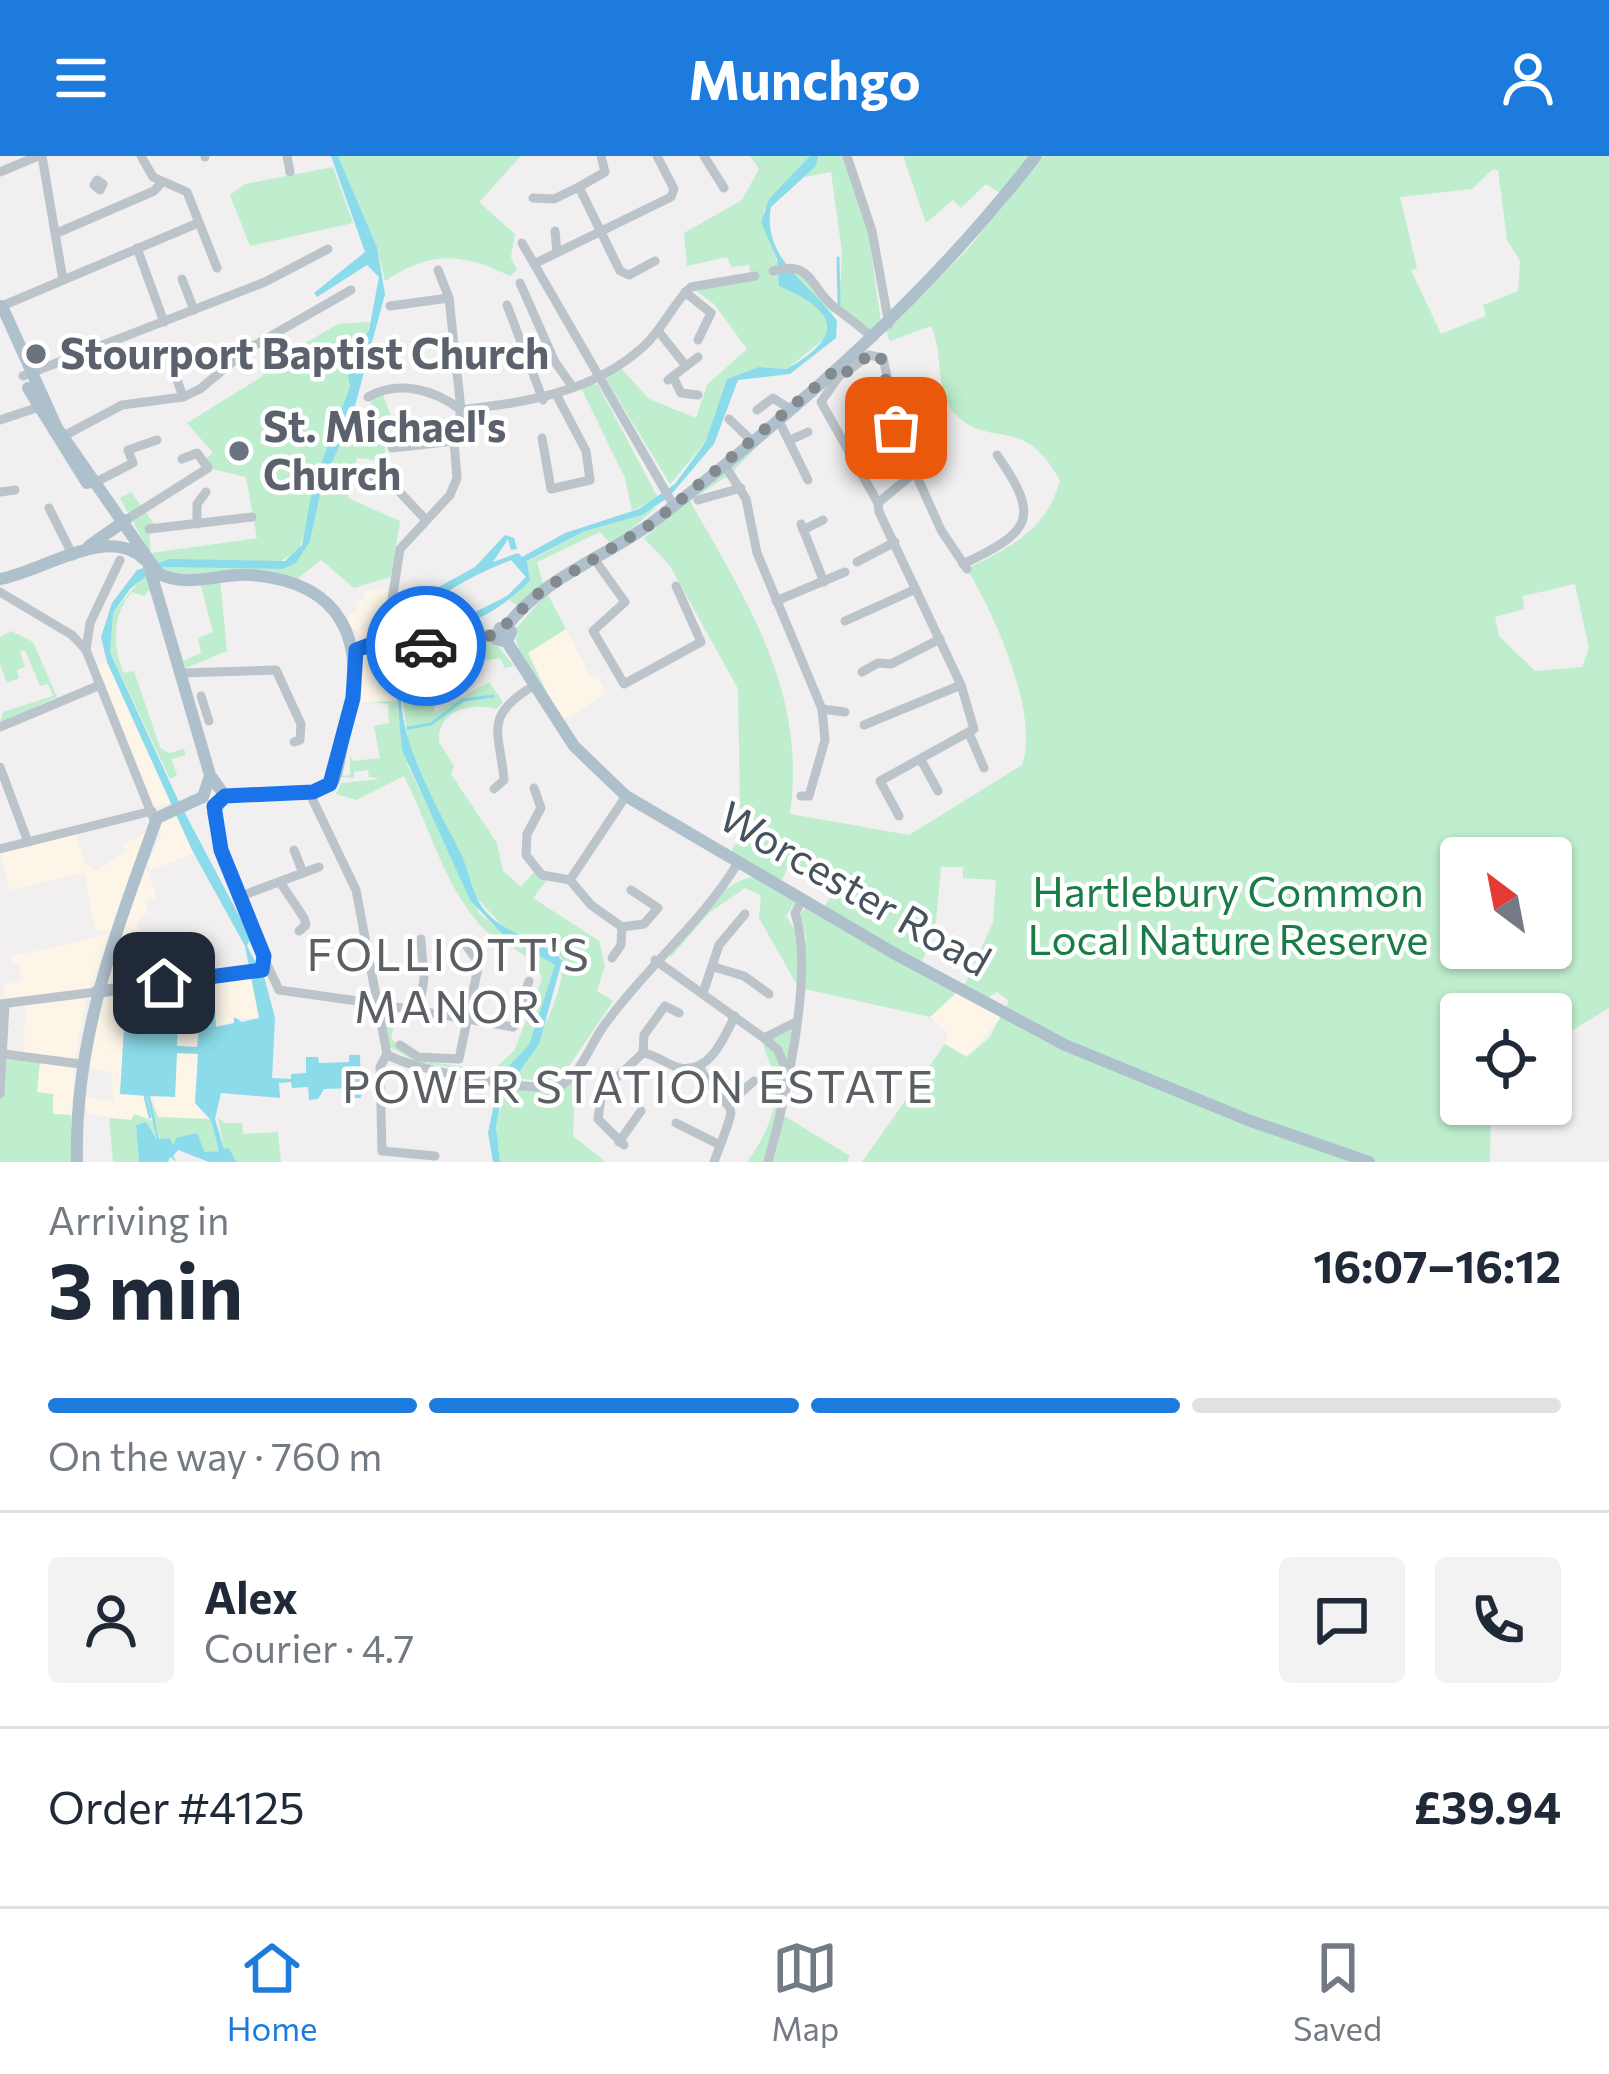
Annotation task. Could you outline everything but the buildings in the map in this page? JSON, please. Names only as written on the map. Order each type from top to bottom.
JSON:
[{"type":"main road","points":[[353,662],[358,648],[421,646],[503,635],[541,591],[595,560],[673,503],[841,371],[965,246],[1036,156]]},
{"type":"main road","points":[[1,301],[27,375],[60,439],[126,522],[151,567],[182,673],[203,718],[210,775],[209,790],[154,827],[99,988],[80,1064],[76,1162]]},
{"type":"main road","points":[[4,578],[92,549],[126,522]]},
{"type":"main road","points":[[73,556],[126,522]]},
{"type":"main road","points":[[92,549],[129,548],[151,567],[183,581]]},
{"type":"main road","points":[[163,607],[166,585],[183,581],[243,575],[292,582],[320,596],[357,638],[385,645]]},
{"type":"main road","points":[[225,796],[309,792],[330,784],[353,698],[353,662],[339,616]]},
{"type":"main road","name":"Worcester Road","points":[[503,635],[532,686],[583,757],[626,796],[1065,1045],[1248,1120],[1369,1162]]},
{"type":"main road","points":[[210,775],[225,796]]},
{"type":"main road","points":[[213,813],[225,796]]},
{"type":"main road","points":[[99,988],[260,967],[213,813],[208,805],[181,806]]},
{"type":"street","points":[[0,172],[40,156],[63,280]]},
{"type":"street","points":[[141,156],[162,182],[187,192],[217,268]]},
{"type":"street","points":[[287,156],[290,172]]},
{"type":"street","points":[[533,198],[554,199],[605,172],[601,156]]},
{"type":"street","points":[[536,263],[671,197],[674,189],[657,156]]},
{"type":"street","points":[[704,156],[718,184]]},
{"type":"street","points":[[847,156],[872,231],[889,324]]},
{"type":"street","points":[[42,244],[162,182]]},
{"type":"street","points":[[579,187],[624,274],[655,261]]},
{"type":"street","points":[[101,189],[110,211]]},
{"type":"street","points":[[1,301],[198,223]]},
{"type":"street","points":[[555,231],[557,252]]},
{"type":"street","points":[[522,243],[673,503]]},
{"type":"street","points":[[137,248],[164,322]]},
{"type":"street","points":[[27,375],[194,310],[328,249]]},
{"type":"street","points":[[773,271],[788,266],[809,273],[830,304],[873,338]]},
{"type":"street","points":[[385,645],[396,558],[454,489],[454,441],[460,410],[449,298],[438,270]]},
{"type":"street","points":[[368,397],[399,387],[442,396],[460,410],[543,400],[599,376],[659,332],[685,292],[755,277]]},
{"type":"street","points":[[182,279],[194,310]]},
{"type":"street","points":[[520,283],[555,362],[572,386]]},
{"type":"street","points":[[60,439],[122,405],[182,397],[248,350],[351,290]]},
{"type":"street","points":[[685,292],[711,313],[698,340]]},
{"type":"street","points":[[390,306],[449,298]]},
{"type":"street","points":[[507,305],[543,400]]},
{"type":"street","points":[[659,332],[686,366]]},
{"type":"street","points":[[899,816],[880,781],[974,729],[961,686],[878,503],[820,402],[841,371],[869,355],[883,358],[896,428],[965,567],[1013,537],[1023,522],[1023,494],[997,459]]},
{"type":"street","points":[[698,357],[670,379],[681,393],[698,395]]},
{"type":"street","points":[[173,365],[182,397]]},
{"type":"street","points":[[542,438],[551,489],[590,480],[586,451],[556,394]]},
{"type":"street","points":[[757,410],[773,398],[810,476]]},
{"type":"street","points":[[0,420],[42,407]]},
{"type":"street","points":[[729,420],[752,441]]},
{"type":"street","points":[[790,440],[808,432]]},
{"type":"street","points":[[93,484],[133,463],[128,450],[154,441],[156,457]]},
{"type":"street","points":[[392,448],[454,441]]},
{"type":"street","points":[[126,522],[208,468],[196,453],[182,459]]},
{"type":"street","points":[[724,464],[741,488],[776,601],[822,709],[825,740],[805,796]]},
{"type":"street","points":[[878,503],[915,472]]},
{"type":"street","points":[[365,480],[393,485],[425,519]]},
{"type":"street","points":[[698,500],[741,488]]},
{"type":"street","points":[[0,491],[15,490]]},
{"type":"street","points":[[197,524],[197,504],[206,492]]},
{"type":"street","points":[[159,499],[172,527]]},
{"type":"street","points":[[49,508],[73,556]]},
{"type":"street","points":[[149,529],[252,517]]},
{"type":"street","points":[[824,521],[802,527],[824,582]]},
{"type":"street","points":[[857,562],[895,542]]},
{"type":"street","points":[[86,650],[88,629],[121,560]]},
{"type":"street","points":[[595,560],[626,602],[593,631],[624,684],[701,642],[676,586]]},
{"type":"street","points":[[776,601],[845,572]]},
{"type":"street","points":[[4,578],[4,594],[73,635],[86,650],[154,827]]},
{"type":"street","points":[[845,621],[916,589]]},
{"type":"street","points":[[862,672],[940,639]]},
{"type":"street","points":[[182,673],[276,670],[301,724],[300,740],[294,742]]},
{"type":"street","points":[[0,728],[100,685]]},
{"type":"street","points":[[494,789],[505,774],[496,722],[505,706],[532,686]]},
{"type":"street","points":[[864,725],[961,686]]},
{"type":"street","points":[[201,696],[203,718]]},
{"type":"street","points":[[822,709],[845,712]]},
{"type":"street","points":[[969,734],[984,768]]},
{"type":"street","points":[[921,760],[938,791]]},
{"type":"street","points":[[0,767],[28,842]]},
{"type":"street","points":[[323,816],[321,802],[330,784]]},
{"type":"street","points":[[534,788],[542,808],[527,834],[526,855],[542,875],[570,880],[580,895],[622,928],[644,924],[658,908],[631,890]]},
{"type":"street","points":[[309,792],[359,902],[387,1054],[380,1067],[380,1145],[387,1154],[435,1156]]},
{"type":"street","points":[[570,880],[626,796]]},
{"type":"street","points":[[0,849],[181,806]]},
{"type":"street","points":[[294,850],[303,873]]},
{"type":"street","points":[[737,878],[741,862]]},
{"type":"street","points":[[387,1054],[408,1066],[549,1089],[568,1080],[656,960],[741,862]]},
{"type":"street","points":[[242,896],[319,867]]},
{"type":"street","points":[[714,897],[737,878],[757,872]]},
{"type":"street","points":[[280,882],[304,919],[306,925],[299,931]]},
{"type":"street","points":[[768,1162],[794,1023],[804,940],[796,913],[803,899]]},
{"type":"street","points":[[304,919],[315,911]]},
{"type":"street","points":[[703,993],[719,945],[745,914]]},
{"type":"street","points":[[612,958],[621,945],[622,928]]},
{"type":"street","points":[[419,1010],[417,960],[422,939]]},
{"type":"street","points":[[400,1045],[410,1054],[458,1060],[482,956],[463,941]]},
{"type":"street","points":[[656,960],[764,1037],[778,1050],[786,1070]]},
{"type":"street","points":[[260,967],[275,985],[364,1002],[374,996]]},
{"type":"street","points":[[714,968],[744,976],[770,994]]},
{"type":"street","points":[[1,1094],[2,1004],[99,988]]},
{"type":"street","points":[[377,1008],[419,1010],[513,1027],[530,988]]},
{"type":"street","points":[[643,1053],[644,1035],[665,1006],[679,1013]]},
{"type":"street","points":[[643,1053],[678,1068],[699,1066],[716,1052],[735,1016]]},
{"type":"street","points":[[764,1037],[794,1023]]},
{"type":"street","points":[[410,1054],[413,1041]]},
{"type":"street","points":[[641,1111],[622,1144],[598,1119],[597,1102],[627,1063],[643,1053]]},
{"type":"street","points":[[4,1054],[80,1064]]},
{"type":"street","points":[[699,1066],[730,1102],[734,1119],[714,1162]]},
{"type":"street","points":[[730,1102],[754,1081]]},
{"type":"street","points":[[676,1123],[720,1145]]},
{"type":"shaded area","points":[[388,587],[382,640],[362,638],[344,619],[359,609],[355,602],[365,598],[365,591]]},
{"type":"shaded area","points":[[566,629],[591,677],[598,677],[607,693],[562,721],[527,653]]},
{"type":"shaded area","points":[[393,649],[396,701],[356,702],[357,654]]},
{"type":"shaded area","points":[[107,662],[174,802],[152,808],[97,666]]},
{"type":"shaded area","points":[[178,810],[194,853],[151,870],[147,864],[161,836],[160,820]]},
{"type":"shaded area","points":[[75,830],[85,864],[97,870],[127,850],[123,844],[147,833],[112,932],[95,930],[84,873],[10,890],[0,853]]},
{"type":"shaded area","points":[[146,866],[157,897],[145,902],[148,912],[136,922],[151,960],[174,947],[182,956],[191,948],[200,975],[103,986]]},
{"type":"shaded area","points":[[111,934],[90,988],[5,999],[3,986],[22,980],[18,965],[8,960],[14,956]]},
{"type":"shaded area","points":[[253,977],[259,1018],[234,1018],[234,1023],[210,1026],[198,1047],[177,1047],[178,1020],[147,1096],[153,1121],[135,1114],[132,1120],[88,1114],[82,1095],[113,1102],[112,1072],[79,1067],[100,995]]},
{"type":"shaded area","points":[[956,993],[1005,1014],[966,1057],[945,1044],[948,1034],[930,1017]]},
{"type":"shaded area","points":[[86,997],[75,1061],[24,1054],[25,1005]]},
{"type":"shaded area","points":[[177,1052],[198,1053],[195,1103],[207,1120],[158,1117],[152,1096],[175,1096]]},
{"type":"shaded area","points":[[40,1060],[75,1064],[71,1115],[52,1114],[37,1092]]},
{"type":"green space","points":[[338,156],[521,156],[479,202],[515,234],[511,257],[517,270],[510,276],[476,262],[446,258],[417,264],[385,281],[377,247]]},
{"type":"green space","points":[[750,156],[810,156],[763,211],[781,271],[825,313],[829,335],[787,369],[759,367],[727,379],[705,443],[670,484],[603,374],[621,368],[649,399],[696,418],[707,385],[747,349],[714,304],[691,287],[751,274],[749,265],[731,267],[727,257],[687,266],[684,233],[742,200],[759,169]]},
{"type":"green space","points":[[818,156],[847,156],[867,223],[881,323],[873,331],[836,308],[832,312],[789,272],[796,266],[830,304],[839,305],[842,253],[831,172],[805,177]]},
{"type":"green space","points":[[903,156],[1032,156],[1003,195],[986,184],[961,208],[953,200],[926,223]]},
{"type":"green space","name":"Hartlebury Common Local Nature Reserve","points":[[1044,156],[1609,156],[1609,1008],[1572,1030],[1572,993],[1440,993],[1440,1125],[1491,1125],[1490,1162],[862,1162],[945,1044],[967,1057],[989,1038],[1009,1001],[997,992],[983,1001],[962,991],[993,922],[996,880],[963,878],[963,867],[941,867],[936,922],[920,968],[956,993],[930,1017],[800,988],[806,936],[799,915],[806,907],[820,914],[833,892],[788,866],[781,882],[731,852],[748,821],[740,808],[738,689],[670,566],[644,538],[782,422],[730,474],[690,501],[752,613],[781,689],[790,728],[790,814],[909,835],[1022,765],[1026,744],[1020,693],[990,611],[967,569],[1012,545],[1036,525],[1060,481],[1033,447],[981,430],[955,414],[944,395],[931,326],[890,341],[886,331],[967,250]],"holes":[[[1498,170],[1507,240],[1520,261],[1518,291],[1483,305],[1486,316],[1441,334],[1411,270],[1417,268],[1400,197],[1472,189]],[[1575,584],[1589,648],[1582,667],[1535,671],[1499,636],[1495,617],[1524,609],[1523,596]]]},
{"type":"green space","points":[[333,167],[353,223],[250,246],[230,195],[245,184]]},
{"type":"green space","points":[[370,322],[345,426],[320,478],[299,550],[281,561],[155,563],[120,498],[131,492],[155,525],[149,530],[151,553],[257,538],[246,477],[208,468],[206,458],[213,453],[187,423],[263,376],[263,368],[338,324]]},
{"type":"green space","points":[[598,385],[658,498],[632,511],[625,478],[580,386]]},
{"type":"green space","points":[[381,390],[394,424],[387,430],[384,461],[357,458],[348,498],[400,521],[391,577],[354,588],[321,560],[297,579],[179,578],[157,567],[279,569],[300,556],[324,480],[352,417],[378,416],[368,397]]},
{"type":"green space","points":[[657,507],[612,545],[600,532],[537,562],[543,584],[518,606],[509,600],[530,581],[527,562],[585,531]]},
{"type":"green space","points":[[146,573],[154,597],[149,590],[144,596],[132,592],[125,601],[118,621],[117,653],[124,673],[134,671],[160,748],[169,753],[184,749],[186,755],[171,759],[177,775],[170,779],[109,649],[113,613]]},
{"type":"green space","points":[[220,579],[227,651],[186,668],[183,661],[201,653],[198,638],[213,632],[200,582]]},
{"type":"green space","points":[[547,593],[566,629],[528,653],[548,695],[519,652],[514,631]]},
{"type":"green space","points":[[11,631],[33,642],[57,697],[0,723],[3,712],[53,696],[48,684],[40,686],[25,650],[20,652],[25,667],[17,670],[19,678],[7,683],[0,664],[0,637]]},
{"type":"green space","points":[[486,641],[499,647],[514,666],[505,668],[500,658],[429,669],[435,712],[489,682],[503,702],[497,709],[468,708],[450,715],[439,742],[454,766],[451,774],[497,843],[503,871],[521,887],[534,872],[547,880],[533,898],[599,941],[605,966],[597,991],[613,1001],[561,1078],[545,1082],[512,1077],[554,1003],[561,957],[513,937],[476,897],[410,752],[402,695],[412,650]]},
{"type":"green space","points":[[396,701],[408,766],[479,913],[512,941],[555,965],[529,1046],[500,1075],[417,1062],[390,1047],[383,1011],[398,1009],[391,1038],[412,1059],[492,1071],[514,1051],[542,979],[532,962],[487,931],[466,907],[404,776],[357,800],[336,794],[341,783],[380,779],[369,777],[368,770],[354,772],[354,778],[341,777],[343,755],[343,776],[350,775],[350,755],[353,761],[380,758],[374,726],[389,723],[388,704],[372,702]]},
{"type":"green space","points":[[756,877],[796,901],[786,916],[801,940],[797,985],[759,918],[761,895],[745,888],[709,913],[670,958],[672,949],[721,894]]},
{"type":"green space","points":[[794,1023],[781,1114],[850,1156],[847,1162],[747,1162],[765,1132],[776,1098],[764,1038]]},
{"type":"green space","points":[[7,1059],[40,1060],[37,1092],[53,1094],[53,1114],[71,1115],[72,1162],[0,1162],[0,1094]]},
{"type":"green space","points":[[575,1080],[573,1136],[606,1162],[500,1162],[496,1126],[506,1086],[550,1094]]},
{"type":"green space","points":[[149,1096],[158,1117],[211,1119],[220,1151],[205,1152],[197,1133],[172,1146],[160,1140]]},
{"type":"green space","points":[[134,1114],[153,1121],[157,1141],[150,1130],[136,1126],[139,1162],[113,1162],[109,1118],[131,1120]]},
{"type":"green space","points":[[218,1117],[224,1123],[242,1123],[243,1134],[278,1132],[281,1162],[236,1162],[224,1150]]},
{"type":"water","points":[[331,156],[338,156],[377,247],[385,294],[352,417],[322,485],[310,541],[296,563],[283,569],[157,567],[130,589],[113,613],[110,652],[178,800],[245,927],[250,926],[254,948],[249,941],[247,946],[265,980],[275,1018],[272,1078],[291,1079],[291,1074],[306,1073],[306,1057],[318,1057],[319,1063],[349,1062],[349,1055],[360,1055],[361,1098],[354,1098],[353,1088],[324,1089],[318,1099],[309,1100],[308,1087],[292,1088],[291,1082],[279,1083],[280,1098],[221,1093],[215,1119],[224,1149],[229,1148],[236,1162],[209,1162],[178,1150],[173,1156],[177,1162],[170,1157],[168,1162],[139,1162],[136,1125],[146,1122],[157,1140],[147,1096],[120,1094],[124,1027],[131,1019],[178,1019],[177,1046],[197,1047],[199,1028],[210,1026],[210,1011],[215,1011],[216,1027],[234,1023],[234,1017],[242,1022],[259,1018],[245,946],[192,850],[107,662],[101,637],[112,603],[137,570],[170,559],[285,561],[302,545],[313,485],[350,387],[347,369],[369,330],[379,277],[367,265],[317,297],[314,293],[365,252]],"holes":[[[177,1053],[198,1054],[195,1103],[211,1120],[219,1151],[205,1152],[197,1133],[176,1138],[173,1146],[170,1138],[159,1139],[150,1096],[175,1097]]]},
{"type":"water","points":[[810,156],[818,156],[816,166],[771,207],[770,226],[781,257],[837,321],[836,338],[790,374],[738,380],[714,444],[669,497],[642,515],[585,531],[527,561],[530,581],[501,605],[476,619],[435,624],[415,645],[429,623],[471,614],[507,596],[526,577],[511,560],[456,586],[421,613],[402,647],[401,667],[407,657],[401,682],[402,712],[410,743],[478,900],[495,921],[562,961],[539,1044],[502,1096],[496,1126],[500,1162],[493,1162],[488,1133],[500,1075],[529,1045],[555,965],[505,937],[470,900],[402,750],[393,651],[437,588],[475,567],[505,535],[514,538],[517,549],[511,550],[508,539],[493,562],[518,553],[522,557],[565,533],[639,509],[675,484],[705,443],[727,379],[759,367],[787,369],[819,345],[826,334],[823,314],[779,286],[777,259],[761,222],[769,199]]},
{"type":"waterway","points":[[838,258],[839,304]]},
{"type":"waterway","points":[[408,728],[431,724],[463,700],[493,696]]},
{"type":"waterway","points":[[145,1096],[150,1117]]},
{"type":"way so far","points":[[426,646],[495,635],[541,591],[653,523],[838,368],[844,374],[869,355],[880,354],[896,428]]},
{"type":"place","name":"Stourport Baptist Church","points":[[36,354]]},
{"type":"place","name":"St. Michael's Church","points":[[239,451]]},
{"type":"district","name":"FOLLIOTT'S MANOR","points":[[449,981]]},
{"type":"district","name":"POWER STATION ESTATE","points":[[639,1087]]},
{"type":"route","points":[[164,983],[258,973],[265,962],[219,843],[213,813],[217,801],[255,791],[324,789],[338,771],[353,698],[356,650],[372,644],[426,646]]}]
